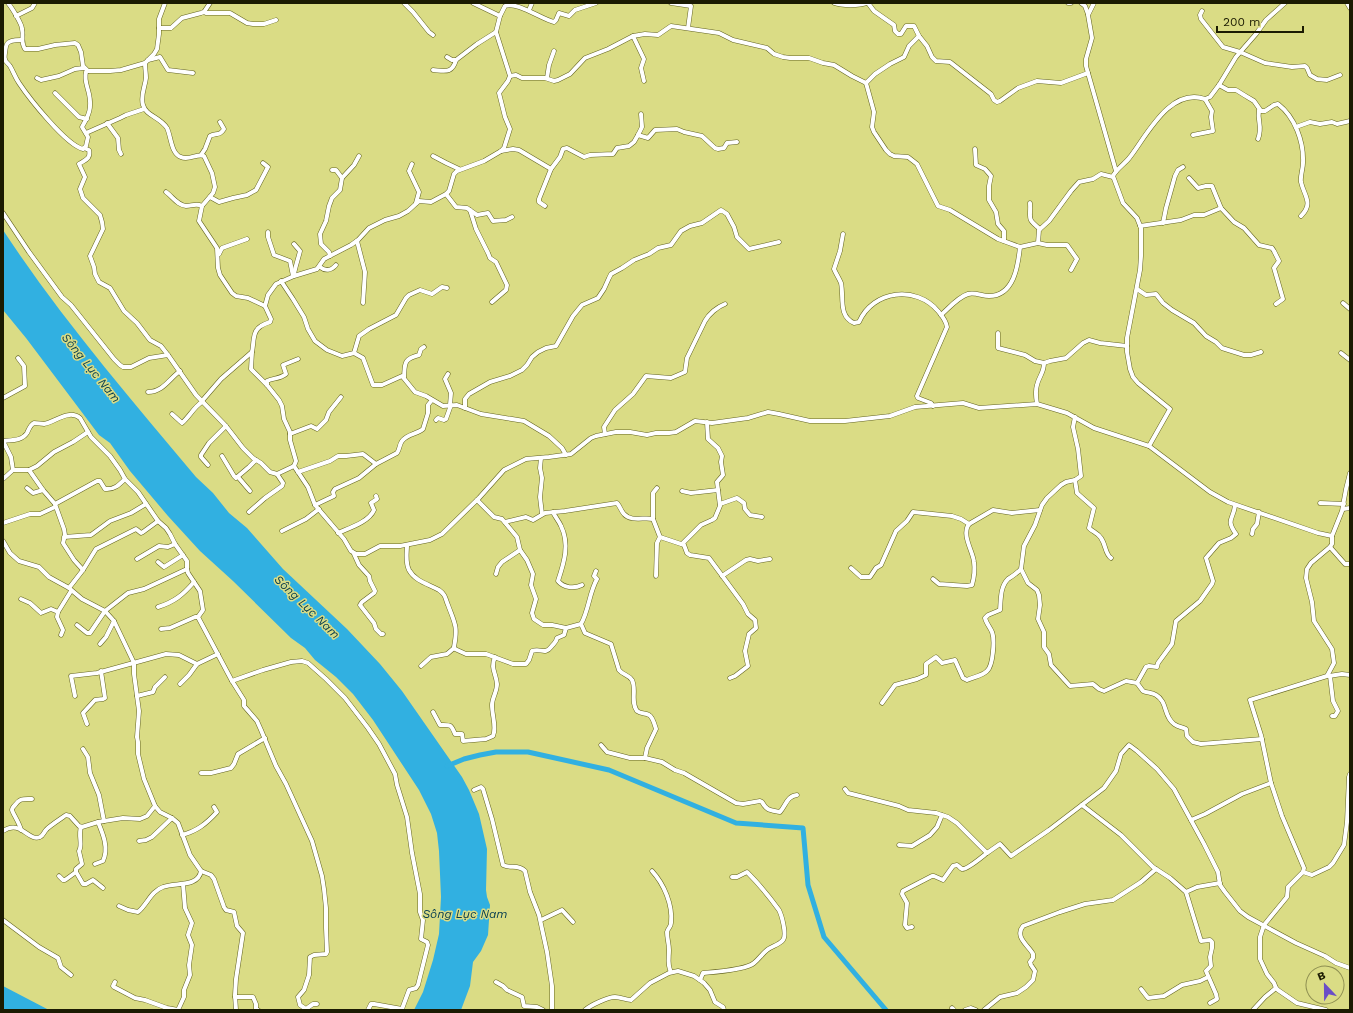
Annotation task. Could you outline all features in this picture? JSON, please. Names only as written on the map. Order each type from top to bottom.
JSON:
[{"type":"street","points":[[8,3],[19,20],[22,30],[21,40],[24,47],[28,49],[38,49],[55,45],[75,43],[80,49],[82,64],[88,71],[116,70],[160,57],[168,70],[192,73]]},
{"type":"street","points":[[16,16],[32,8],[35,3]]},
{"type":"street","points":[[165,3],[159,19],[160,28],[157,49],[147,62],[142,100],[144,109],[165,126],[171,138],[175,152],[178,156],[183,158],[201,155],[210,136],[214,134],[220,135],[222,133],[224,129],[220,122]]},
{"type":"street","points":[[204,12],[210,3]]},
{"type":"street","points":[[404,3],[433,35]]},
{"type":"street","points":[[473,3],[500,16]]},
{"type":"street","points":[[529,10],[532,3]]},
{"type":"street","points":[[501,151],[504,148],[510,129],[505,117],[499,93],[510,76],[496,32],[500,16],[506,5],[529,10],[542,18],[554,22],[559,13],[569,16],[577,9],[596,3]]},
{"type":"street","points":[[671,3],[691,6],[688,28]]},
{"type":"street","points":[[834,3],[840,5],[860,5],[867,3],[874,11],[894,25],[895,31],[898,34],[901,34],[906,26],[915,27],[934,59],[942,62],[950,62],[991,94],[997,102],[1018,88],[1036,81],[1061,83],[1088,73]]},
{"type":"street","points":[[1081,3],[1085,6],[1088,14],[1092,38],[1086,59],[1088,73],[1116,171]]},
{"type":"street","points":[[1088,14],[1094,3]]},
{"type":"street","points":[[1149,446],[1170,409],[1133,377],[1130,369],[1127,346],[1128,329],[1137,289],[1141,256],[1140,226],[1137,218],[1123,203],[1113,177],[1116,171],[1129,158],[1142,139],[1167,109],[1177,102],[1188,98],[1198,97],[1205,99],[1210,97],[1220,85],[1236,57],[1268,17],[1285,3]]},
{"type":"street","points":[[1347,3],[1350,8]]},
{"type":"street","points":[[1202,11],[1200,15],[1201,19],[1222,46],[1269,64],[1292,67],[1305,66],[1310,75],[1317,79],[1328,80],[1340,75]]},
{"type":"street","points":[[160,28],[171,28],[182,18],[204,12],[230,13],[247,23],[253,24],[264,24],[276,20]]},
{"type":"street","points":[[510,76],[516,75],[522,78],[547,78],[554,81],[562,79],[570,74],[585,58],[608,49],[633,36],[645,34],[658,35],[670,26],[719,34],[733,40],[767,48],[774,54],[783,57],[808,58],[834,65],[866,83],[874,112],[873,130],[886,150],[894,156],[908,157],[917,164],[938,206],[950,210],[995,237],[1020,247],[1038,243],[1067,245],[1077,259],[1071,270]]},
{"type":"street","points":[[433,70],[449,71],[453,68],[456,60],[496,32]]},
{"type":"street","points":[[633,36],[644,59],[641,68],[644,81]]},
{"type":"street","points":[[866,83],[874,74],[904,57],[909,46],[919,36]]},
{"type":"street","points":[[21,40],[8,42],[6,44],[4,57],[6,62],[10,66],[25,92],[41,113],[74,145],[81,149],[84,148],[89,150],[88,158],[79,164],[85,178],[80,189],[83,198],[100,215],[102,222],[103,230],[90,256],[99,282],[110,288],[124,311],[138,323],[147,337],[161,346],[202,402],[226,426],[243,448],[270,472],[277,474],[283,483],[282,486],[249,512]]},
{"type":"street","points":[[547,78],[548,67],[554,51]]},
{"type":"street","points":[[447,57],[452,60],[456,60]]},
{"type":"street","points":[[37,78],[41,80],[84,68]]},
{"type":"street","points":[[84,148],[88,139],[86,132],[82,127],[87,119],[90,108],[85,79],[86,72],[88,71]]},
{"type":"street","points":[[1220,85],[1228,90],[1236,90],[1254,101],[1259,110],[1258,117],[1261,129],[1258,139]]},
{"type":"street","points":[[55,93],[79,117],[87,119]]},
{"type":"street","points":[[1193,135],[1213,131],[1211,117],[1212,111],[1205,99]]},
{"type":"street","points":[[1259,110],[1265,111],[1278,104],[1286,111],[1296,126],[1302,155],[1301,181],[1308,201],[1306,210],[1301,216]]},
{"type":"street","points":[[86,132],[144,109]]},
{"type":"street","points":[[545,206],[539,200],[551,169],[565,148],[582,157],[611,154],[618,148],[630,145],[638,135],[642,127],[641,114]]},
{"type":"street","points":[[1296,126],[1310,122],[1320,124],[1332,122],[1337,124],[1350,121]]},
{"type":"street","points":[[107,123],[118,138],[119,150],[121,154]]},
{"type":"street","points":[[638,135],[648,138],[655,130],[676,128],[687,133],[702,136],[713,147],[718,149],[724,148],[727,143],[737,142]]},
{"type":"street","points":[[265,306],[270,291],[276,284],[294,276],[317,269],[320,267],[324,259],[357,241],[369,228],[385,220],[399,216],[408,211],[421,200],[431,202],[446,194],[449,191],[454,174],[459,169],[484,161],[501,151],[513,149],[519,150],[551,169]]},
{"type":"street","points":[[975,149],[976,165],[987,170],[991,176],[989,200],[996,212],[998,224],[1004,232],[1004,241]]},
{"type":"street","points":[[201,155],[204,156],[212,173],[215,184],[210,196],[202,206],[202,212],[199,218],[200,223],[217,248],[218,268],[220,275],[232,293],[236,296],[248,298],[265,306],[270,315],[271,321],[257,329],[253,339],[251,369],[279,400],[290,434],[290,440],[296,461],[294,466],[277,474]]},
{"type":"street","points":[[330,256],[321,244],[320,234],[326,221],[331,202],[340,190],[342,178],[354,165],[359,156]]},
{"type":"street","points":[[433,156],[450,166],[459,169]]},
{"type":"street","points":[[210,196],[219,202],[247,196],[258,188],[268,167],[262,163]]},
{"type":"street","points":[[412,164],[409,172],[418,192],[416,203]]},
{"type":"street","points":[[1163,223],[1175,176],[1178,170],[1183,167]]},
{"type":"street","points":[[332,170],[336,170],[342,178]]},
{"type":"street","points":[[1038,243],[1040,229],[1049,221],[1079,182],[1102,174],[1113,177]]},
{"type":"street","points":[[1189,178],[1198,188],[1206,186],[1213,187],[1221,208],[1234,222],[1244,228],[1259,245],[1272,248],[1275,252],[1279,261],[1274,268],[1283,299],[1276,304]]},
{"type":"street","points":[[166,192],[180,204],[187,206],[196,204],[202,206]]},
{"type":"street","points":[[446,194],[456,207],[470,210],[477,215],[488,213],[492,221],[506,220],[512,217]]},
{"type":"street","points":[[1030,203],[1030,219],[1040,229]]},
{"type":"street","points":[[1140,226],[1181,220],[1196,214],[1204,215],[1221,208]]},
{"type":"street","points":[[470,210],[484,247],[490,258],[496,262],[507,285],[506,290],[492,302]]},
{"type":"street","points":[[464,408],[465,399],[468,395],[490,382],[510,376],[522,370],[538,352],[546,348],[556,346],[573,316],[582,305],[598,298],[611,274],[658,248],[671,245],[680,232],[686,228],[704,222],[718,211],[721,210],[727,214],[734,227],[737,237],[749,249],[779,242]]},
{"type":"street","points":[[3,213],[28,252],[62,298],[71,305],[114,360],[123,367],[131,367],[149,358],[168,355]]},
{"type":"street","points":[[268,232],[268,237],[274,255],[290,262],[294,276]]},
{"type":"street","points":[[843,234],[840,251],[834,269],[841,285],[842,302],[847,319],[854,323],[859,322],[872,304],[882,298],[897,294],[918,296],[933,305],[941,314],[946,323],[947,327],[918,396],[918,398],[931,403],[933,406]]},
{"type":"street","points":[[218,254],[222,248],[247,239]]},
{"type":"street","points":[[357,241],[365,272],[364,303]]},
{"type":"street","points":[[294,244],[300,251],[294,276]]},
{"type":"street","points":[[941,314],[966,294],[973,293],[989,296],[1002,293],[1007,288],[1016,272],[1020,247]]},
{"type":"street","points":[[320,267],[325,270],[330,270],[336,265]]},
{"type":"street","points":[[281,281],[294,299],[304,317],[308,330],[315,341],[327,350],[342,356],[354,353],[363,358],[373,385],[382,385],[401,376],[404,377]]},
{"type":"street","points":[[354,353],[359,336],[396,315],[409,295],[420,290],[432,294],[442,287],[447,288]]},
{"type":"street","points":[[1137,289],[1146,295],[1156,294],[1164,303],[1194,323],[1206,336],[1222,348],[1244,356],[1261,352]]},
{"type":"street","points":[[1343,303],[1350,309]]},
{"type":"street","points":[[605,434],[604,427],[615,410],[633,394],[646,376],[671,378],[685,372],[687,358],[705,321],[709,315],[725,304]]},
{"type":"street","points":[[998,333],[998,348],[1025,355],[1037,362],[1044,363],[1066,358],[1082,343],[1089,340],[1100,343],[1127,346]]},
{"type":"street","points":[[424,347],[421,349],[419,355],[411,357],[404,367],[404,377],[415,392],[426,396],[443,406],[457,405],[481,414],[524,422],[549,436],[562,448],[566,455]]},
{"type":"street","points":[[172,414],[182,423],[202,402],[220,379],[252,352]]},
{"type":"street","points":[[1341,353],[1350,360]]},
{"type":"street","points":[[3,398],[25,386],[24,366],[18,358]]},
{"type":"street","points":[[267,385],[267,381],[286,374],[283,365],[298,359]]},
{"type":"street","points":[[1037,404],[1036,390],[1044,370],[1044,363]]},
{"type":"street","points":[[148,392],[164,387],[170,379],[180,371]]},
{"type":"street","points":[[436,420],[438,418],[444,420],[446,419],[451,405],[451,393],[445,378],[448,374]]},
{"type":"street","points":[[290,434],[310,426],[317,429],[326,420],[329,412],[341,397]]},
{"type":"street","points":[[315,505],[334,496],[333,492],[335,489],[359,478],[376,464],[399,452],[400,444],[405,438],[423,429],[428,413],[428,404],[432,400]]},
{"type":"street","points":[[354,554],[365,554],[380,546],[400,546],[435,539],[477,500],[504,470],[524,459],[566,455],[574,452],[593,437],[605,434],[616,432],[630,432],[647,435],[669,433],[676,432],[695,420],[712,423],[748,418],[768,412],[810,422],[846,421],[886,417],[915,408],[963,403],[979,408],[1037,404],[1067,413],[1094,428],[1149,446],[1211,493],[1235,505],[1318,533],[1332,536]]},
{"type":"street","points":[[13,470],[11,457],[3,441],[23,438],[34,423],[44,424],[73,414],[80,418],[95,442],[110,456],[118,466],[125,479],[138,492],[158,521],[170,534],[188,563],[187,569],[202,595],[202,613],[198,617],[167,629],[161,629]]},
{"type":"street","points":[[1075,417],[1073,426],[1078,449],[1081,476],[1058,487],[1047,498],[1024,546],[1021,569],[1028,583],[1037,590],[1039,595],[1040,600],[1038,619],[1044,632],[1044,647],[1049,654],[1051,665],[1071,686],[1093,684],[1104,691],[1126,681],[1137,683],[1143,692],[1154,694],[1160,698],[1165,706],[1165,712],[1172,722],[1177,726],[1186,729],[1187,736],[1196,744],[1262,739]]},
{"type":"street","points":[[682,544],[701,525],[714,519],[720,504],[717,481],[723,475],[721,462],[722,456],[718,448],[708,440],[706,428],[707,422]]},
{"type":"street","points":[[208,466],[201,455],[210,442],[226,426]]},
{"type":"street","points":[[3,479],[13,470],[29,470],[37,466],[54,452],[88,432]]},
{"type":"street","points":[[298,472],[330,461],[338,456],[364,454],[376,464]]},
{"type":"street","points":[[222,456],[234,476],[238,477],[250,491]]},
{"type":"street","points":[[541,458],[540,468],[542,478],[540,497],[542,514]]},
{"type":"street","points":[[238,477],[256,460]]},
{"type":"street","points":[[294,466],[308,487],[315,505],[354,554],[359,565],[369,576],[375,591],[360,605],[374,623],[376,629],[383,634]]},
{"type":"street","points":[[29,470],[55,505],[64,529],[64,543],[66,548],[83,570]]},
{"type":"street","points":[[1332,716],[1335,716],[1338,710],[1333,701],[1328,676],[1334,663],[1334,656],[1332,649],[1314,621],[1312,602],[1306,578],[1307,569],[1311,563],[1332,544],[1332,536],[1343,509],[1350,473]]},
{"type":"street","points":[[3,523],[30,514],[40,514],[97,481],[100,481],[105,489],[109,489],[118,485],[125,479]]},
{"type":"street","points":[[1075,480],[1077,494],[1094,508],[1089,528],[1096,532],[1101,538],[1108,555],[1111,558]]},
{"type":"street","points":[[27,488],[33,493],[43,490]]},
{"type":"street","points":[[657,488],[653,493],[652,519],[660,537],[682,544],[686,547],[688,554],[709,558],[743,604],[748,614],[754,620],[756,629],[749,634],[746,644],[745,653],[748,666],[730,678]]},
{"type":"street","points":[[682,491],[691,493],[718,490]]},
{"type":"street","points":[[338,533],[363,521],[371,515],[374,510],[371,504],[376,500],[376,496]]},
{"type":"street","points":[[720,504],[737,498],[744,503],[744,508],[750,515],[762,517]]},
{"type":"street","points":[[477,500],[494,517],[502,519],[517,537],[520,550],[527,560],[533,574],[532,587],[536,598],[532,617],[543,625],[566,628],[581,624]]},
{"type":"street","points":[[505,522],[526,517],[533,520],[542,514],[617,503],[628,518],[652,519]]},
{"type":"street","points":[[1320,503],[1344,504]]},
{"type":"street","points":[[64,537],[91,535],[110,521],[131,513],[146,504]]},
{"type":"street","points":[[1137,683],[1146,667],[1157,667],[1158,663],[1172,645],[1176,621],[1200,601],[1212,584],[1213,581],[1206,558],[1219,543],[1236,534],[1231,527],[1230,521],[1235,505]]},
{"type":"street","points":[[1343,509],[1350,508]]},
{"type":"street","points":[[282,531],[306,519],[319,509]]},
{"type":"street","points":[[933,579],[939,584],[947,585],[968,586],[973,583],[975,568],[968,543],[966,529],[968,524],[993,510],[1012,513],[1040,510]]},
{"type":"street","points":[[553,512],[562,528],[566,544],[563,566],[558,581],[571,588],[582,585]]},
{"type":"street","points":[[851,568],[861,577],[870,577],[876,568],[882,565],[897,530],[907,521],[913,512],[952,516],[961,519],[968,524]]},
{"type":"street","points":[[1252,534],[1253,529],[1257,524],[1259,512]]},
{"type":"street","points":[[61,635],[63,630],[57,617],[58,612],[94,551],[136,529],[138,529],[140,533],[143,532],[158,521]]},
{"type":"street","points":[[656,576],[657,543],[660,537]]},
{"type":"street","points":[[3,541],[10,553],[19,561],[40,567],[49,577],[105,612],[114,621],[134,663],[136,696],[139,711],[137,737],[138,754],[144,779],[155,806],[160,812],[178,823],[190,855],[201,871],[214,878],[224,907],[226,910],[234,912],[237,926],[243,933],[239,950],[235,997],[236,1010]]},
{"type":"street","points":[[137,559],[158,546],[168,547],[175,544]]},
{"type":"street","points":[[407,545],[406,559],[410,572],[421,582],[438,590],[445,596],[455,624],[456,637],[454,648],[447,654],[431,657],[421,666]]},
{"type":"street","points":[[1330,547],[1345,564],[1350,564]]},
{"type":"street","points":[[496,574],[498,567],[502,562],[520,550]]},
{"type":"street","points":[[158,562],[164,567],[183,555]]},
{"type":"street","points":[[722,576],[746,560],[750,559],[756,562],[770,559]]},
{"type":"street","points":[[77,625],[87,633],[90,633],[105,612],[128,593],[144,589],[187,569]]},
{"type":"street","points":[[882,703],[895,685],[926,675],[926,664],[936,658],[943,664],[953,660],[956,661],[962,677],[967,680],[988,671],[992,664],[994,640],[985,618],[988,615],[1000,610],[1000,599],[1004,584],[1021,569]]},
{"type":"street","points":[[596,571],[594,576],[597,579],[591,591],[588,607],[581,624],[585,633],[611,644],[620,670],[632,680],[635,690],[634,701],[637,710],[640,713],[651,717],[656,729],[647,748],[645,758]]},
{"type":"street","points":[[158,607],[174,601],[187,591],[194,582]]},
{"type":"street","points":[[21,599],[30,603],[41,613],[51,609],[58,612]]},
{"type":"street","points":[[198,617],[232,681],[244,700],[244,706],[257,721],[276,766],[286,784],[312,841],[322,876],[326,908],[328,952],[326,954],[314,954],[310,956],[309,975],[304,990],[298,997],[300,1006],[306,1009],[312,1004],[318,1004]]},
{"type":"street","points":[[100,644],[106,637],[114,621]]},
{"type":"street","points":[[454,648],[466,654],[484,654],[513,664],[526,664],[530,660],[532,651],[549,650],[556,642],[557,638],[564,635],[566,628]]},
{"type":"street","points":[[75,696],[71,676],[101,671],[173,653],[197,664]]},
{"type":"street","points":[[180,684],[197,664],[218,654]]},
{"type":"street","points":[[433,712],[440,725],[451,726],[455,734],[462,734],[464,741],[486,739],[493,736],[494,726],[492,704],[497,686],[492,663],[495,657]]},
{"type":"street","points":[[232,681],[285,664],[302,661],[308,663],[329,681],[356,711],[379,744],[395,774],[407,817],[412,854],[420,894],[420,912],[423,920],[421,939],[427,942],[427,948],[418,985],[416,988],[409,990],[402,1008],[371,1004],[368,1010]]},
{"type":"street","points":[[87,724],[83,713],[95,700],[105,698],[101,671]]},
{"type":"street","points":[[1326,1010],[1297,1003],[1276,988],[1260,960],[1260,937],[1264,925],[1286,897],[1288,887],[1303,872],[1303,865],[1282,816],[1271,783],[1262,739],[1250,700],[1328,676],[1342,674],[1350,676]]},
{"type":"street","points":[[136,696],[153,692],[155,687],[165,676]]},
{"type":"street","points":[[201,773],[231,768],[238,754],[265,738]]},
{"type":"street","points":[[600,745],[607,752],[630,758],[645,758],[668,765],[738,804],[760,801],[767,810],[780,812],[787,800],[792,796],[797,795]]},
{"type":"street","points":[[912,927],[907,928],[905,925],[907,903],[902,894],[904,891],[932,876],[936,876],[943,880],[953,866],[957,865],[964,869],[975,863],[1000,844],[1011,856],[1013,855],[1039,838],[1104,788],[1116,771],[1121,754],[1129,745],[1144,757],[1170,784],[1191,820],[1215,867],[1224,892],[1240,911],[1248,917],[1296,943],[1336,963],[1350,968]]},
{"type":"street","points":[[83,749],[88,757],[90,773],[99,795],[104,821]]},
{"type":"street","points":[[1303,872],[1312,875],[1329,867],[1338,856],[1344,845],[1347,822],[1348,777],[1350,774]]},
{"type":"street","points":[[1191,820],[1242,794],[1271,783]]},
{"type":"street","points":[[474,790],[481,787],[483,789],[492,819],[502,863],[504,866],[518,866],[524,870],[530,892],[538,912],[549,962],[552,986],[552,1010]]},
{"type":"street","points":[[845,789],[848,793],[899,806],[908,810],[942,815],[950,818],[988,853]]},
{"type":"street","points":[[21,830],[20,823],[12,812],[12,809],[22,798],[32,799]]},
{"type":"street","points":[[1082,805],[1121,835],[1156,869],[1170,878],[1186,892],[1201,941],[1210,940],[1212,945],[1210,957],[1211,966],[1206,971],[1217,999],[1210,1004]]},
{"type":"street","points":[[81,827],[98,822],[123,818],[144,818],[155,806]]},
{"type":"street","points":[[182,835],[196,831],[210,820],[217,812],[214,807]]},
{"type":"street","points":[[3,831],[10,827],[17,828],[34,837],[41,837],[48,827],[66,815],[70,816],[81,827]]},
{"type":"street","points":[[898,845],[912,846],[930,835],[937,827],[942,815]]},
{"type":"street","points":[[139,841],[152,837],[172,818]]},
{"type":"street","points":[[95,864],[103,861],[106,851],[104,838],[98,822]]},
{"type":"street","points":[[59,876],[65,880],[76,872],[76,869],[82,864],[78,851],[81,846],[79,834],[81,827]]},
{"type":"street","points":[[984,1010],[1000,997],[1017,994],[1034,980],[1035,971],[1030,965],[1030,962],[1034,954],[1020,936],[1019,930],[1022,926],[1085,904],[1113,900],[1146,878],[1156,869]]},
{"type":"street","points":[[119,906],[138,912],[160,888],[170,885],[184,884],[196,880],[199,878],[201,871]]},
{"type":"street","points":[[652,871],[662,887],[670,908],[671,925],[667,933],[669,949],[668,966],[671,972]]},
{"type":"street","points":[[76,872],[83,884],[93,880],[103,888]]},
{"type":"street","points":[[700,980],[703,974],[744,968],[754,964],[768,949],[782,941],[784,937],[783,923],[779,910],[750,876],[746,872],[739,877],[732,877]]},
{"type":"street","points":[[1186,892],[1197,887],[1220,883]]},
{"type":"street","points":[[115,982],[114,987],[129,996],[178,1010],[184,997],[185,988],[190,975],[189,965],[192,945],[188,935],[192,923],[185,908],[184,884]]},
{"type":"street","points":[[540,920],[562,910],[573,922]]},
{"type":"street","points":[[3,920],[39,947],[58,958],[61,967],[71,975]]},
{"type":"street","points":[[585,1010],[611,997],[632,1000],[650,983],[671,972],[681,971],[700,980],[710,990],[715,1002],[723,1007],[724,1010]]},
{"type":"street","points":[[1141,989],[1147,997],[1164,996],[1182,985],[1200,981],[1208,977]]},
{"type":"street","points":[[496,982],[507,990],[522,997],[524,1006],[537,1007],[542,1010]]},
{"type":"street","points":[[1252,1010],[1276,988]]},
{"type":"street","points":[[235,997],[253,998],[256,1004],[256,1009],[258,1010]]},
{"type":"street","points":[[965,1010],[972,1008],[976,1010]]},
{"type":"water","name":"Sông Lục Nam","points":[[3,230],[71,325],[196,477],[213,493],[229,513],[247,528],[283,569],[347,629],[380,664],[402,691],[462,777],[479,814],[487,849],[486,890],[490,905],[488,935],[481,951],[473,962],[470,986],[461,1010],[414,1010],[423,992],[433,960],[439,934],[441,897],[437,833],[431,814],[419,790],[373,720],[353,694],[336,677],[315,660],[305,648],[291,638],[200,551],[168,516],[130,471],[110,443],[99,435],[3,310]]},
{"type":"water","points":[[3,986],[49,1010],[3,1010]]},
{"type":"waterway","points":[[447,766],[464,759],[496,752],[528,752],[609,770],[736,823],[803,828],[808,885],[824,937],[886,1010]]}]
